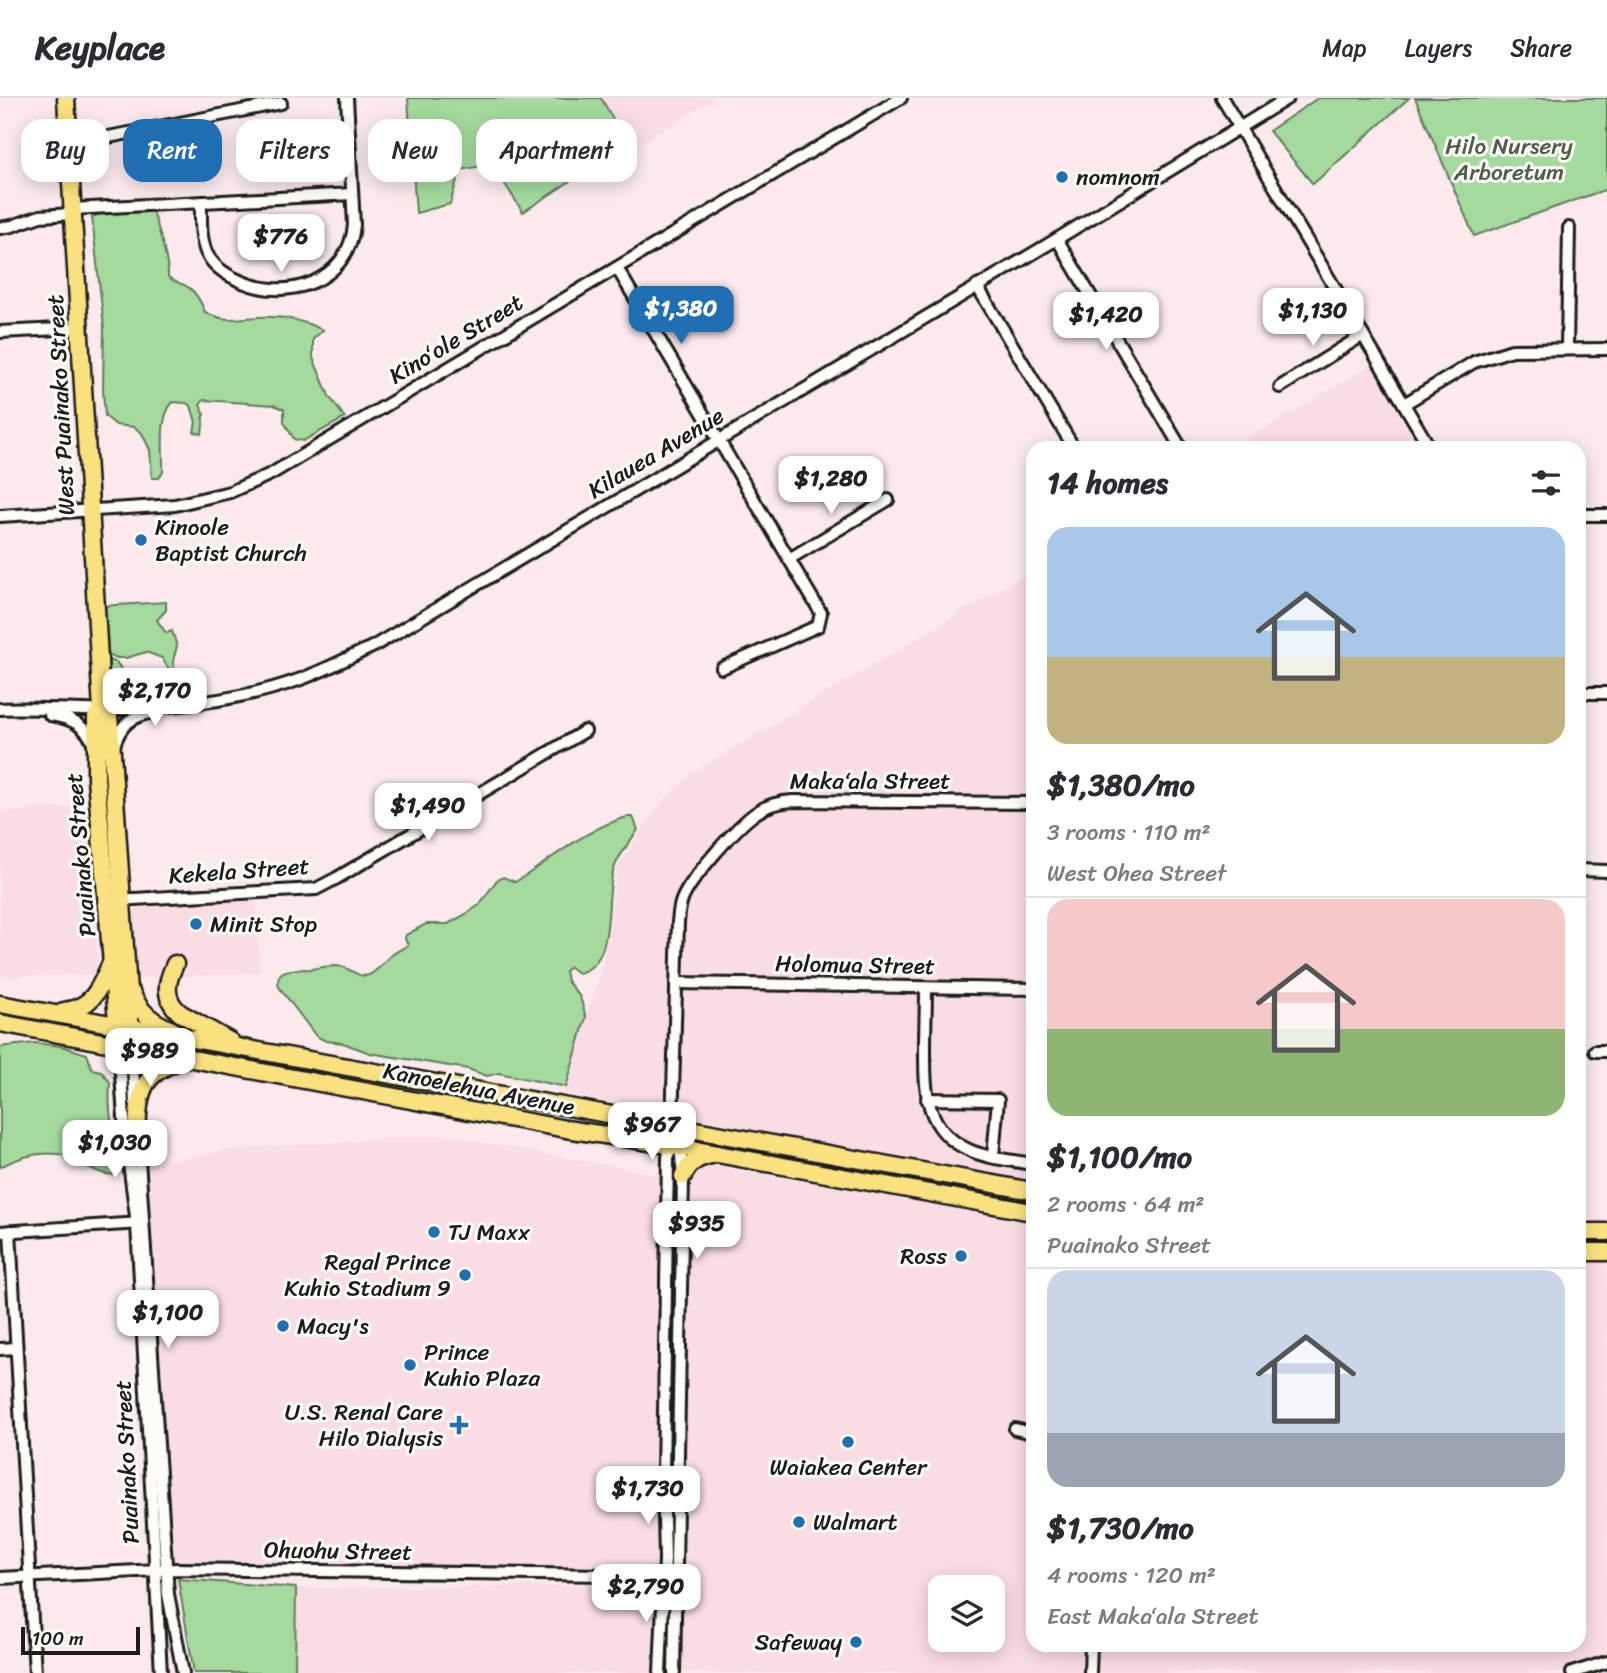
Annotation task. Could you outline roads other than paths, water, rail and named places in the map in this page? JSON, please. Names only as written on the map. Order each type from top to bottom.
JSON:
[{"type":"highway","name":"West Puainako Street","points":[[66,98],[67,119]]},
{"type":"highway","name":"West Puainako Street","points":[[70,182],[102,710]]},
{"type":"highway","name":"Puainako Street","points":[[102,710],[109,716],[104,752],[114,900],[126,975],[125,1045]]},
{"type":"highway","name":"Puainako Street","points":[[114,900],[112,961],[124,1027]]},
{"type":"highway","points":[[52,1012],[74,1010],[90,1001],[112,961]]},
{"type":"highway","points":[[174,964],[167,984],[168,998],[173,1006],[184,1016],[243,1049]]},
{"type":"highway","points":[[126,975],[131,993],[146,1016],[158,1024],[207,1043]]},
{"type":"highway","name":"Kanoelehua Avenue","points":[[0,1004],[1026,1190]]},
{"type":"highway","name":"Kanoelehua Avenue","points":[[0,1023],[566,1129],[675,1146],[1026,1211]]},
{"type":"highway","points":[[137,1133],[138,1101],[146,1083],[160,1069],[190,1057]]},
{"type":"highway","points":[[683,1176],[695,1160],[715,1154]]},
{"type":"highway","points":[[1586,1232],[1607,1232]]},
{"type":"highway","points":[[1586,1252],[1607,1252]]},
{"type":"street","points":[[201,203],[202,238],[207,253],[225,273],[250,286],[283,289],[310,283],[335,268],[352,241],[347,98]]},
{"type":"street","name":"Kinoʻole Street","points":[[0,516],[189,503],[230,492],[271,474],[901,98]]},
{"type":"street","points":[[1223,98],[1426,441]]},
{"type":"street","name":"Kilauea Avenue","points":[[3,709],[102,710],[196,704],[250,694],[301,679],[374,646],[1057,239],[1288,98]]},
{"type":"street","points":[[109,137],[281,103]]},
{"type":"street","points":[[0,228],[40,216],[72,212],[352,194]]},
{"type":"street","points":[[1567,348],[1569,228]]},
{"type":"street","points":[[1057,239],[1177,441]]},
{"type":"street","points":[[617,268],[821,613],[818,626],[722,667]]},
{"type":"street","points":[[977,286],[1070,441]]},
{"type":"street","points":[[0,332],[79,328]]},
{"type":"street","points":[[1280,387],[1363,335]]},
{"type":"street","points":[[1404,404],[1474,362],[1512,350],[1607,349]]},
{"type":"street","points":[[789,559],[888,500]]},
{"type":"street","points":[[1586,515],[1607,515]]},
{"type":"street","points":[[1586,693],[1607,693]]},
{"type":"street","points":[[3,709],[70,719],[87,732],[104,752],[122,727],[134,717],[196,704]]},
{"type":"street","name":"Kekela Street","points":[[114,900],[316,889],[584,731]]},
{"type":"street","name":"Maka‘ala Street","points":[[675,1146],[676,983],[681,901],[691,883],[738,830],[757,812],[775,803],[792,801],[1026,803]]},
{"type":"street","points":[[1586,870],[1607,871]]},
{"type":"street","name":"Holomua Street","points":[[676,983],[1026,989]]},
{"type":"street","points":[[926,988],[925,1082],[927,1099],[937,1122],[954,1141],[976,1153],[1026,1163]]},
{"type":"street","name":"Puainako Street","points":[[125,1045],[137,1133],[161,1569],[161,1673]]},
{"type":"street","name":"Puainako Street","points":[[125,1045],[125,1133],[140,1223]]},
{"type":"street","points":[[927,1099],[998,1100],[993,1156]]},
{"type":"street","points":[[660,1673],[670,1576],[683,1176],[675,1146]]},
{"type":"street","points":[[674,1673],[663,1463],[666,1229],[675,1146]]},
{"type":"street","points":[[35,1673],[16,1348],[5,1232],[140,1223]]},
{"type":"street","points":[[0,1349],[16,1348]]},
{"type":"street","points":[[1015,1429],[1026,1432]]},
{"type":"street","name":"Puainako Street","points":[[161,1569],[183,1673]]},
{"type":"street","name":"Ohuohu Street","points":[[0,1578],[161,1569],[670,1576]]},
{"type":"street","points":[[1090,1673],[1091,1652]]},
{"type":"street","points":[[1572,1673],[1595,1670],[1607,1662]]},
{"type":"place","name":"nomnom","points":[[1062,177]]},
{"type":"place","name":"Kinoole Baptist Church","points":[[141,540]]},
{"type":"place","name":"Minit Stop","points":[[196,924]]},
{"type":"place","name":"TJ Maxx","points":[[434,1232]]},
{"type":"place","name":"Ross","points":[[961,1256]]},
{"type":"place","name":"Regal Prince Kuhio Stadium 9","points":[[465,1275]]},
{"type":"place","name":"Macy's","points":[[283,1326]]},
{"type":"place","name":"Prince Kuhio Plaza","points":[[410,1365]]},
{"type":"place","name":"U.S. Renal Care Hilo Dialysis","points":[[459,1425]]},
{"type":"place","name":"Waiakea Center","points":[[848,1442]]},
{"type":"place","name":"Walmart","points":[[799,1522]]},
{"type":"place","name":"Safeway","points":[[856,1642]]},
{"type":"park label","name":"Hilo Nursery Arboretum","points":[[1509,159]]}]
